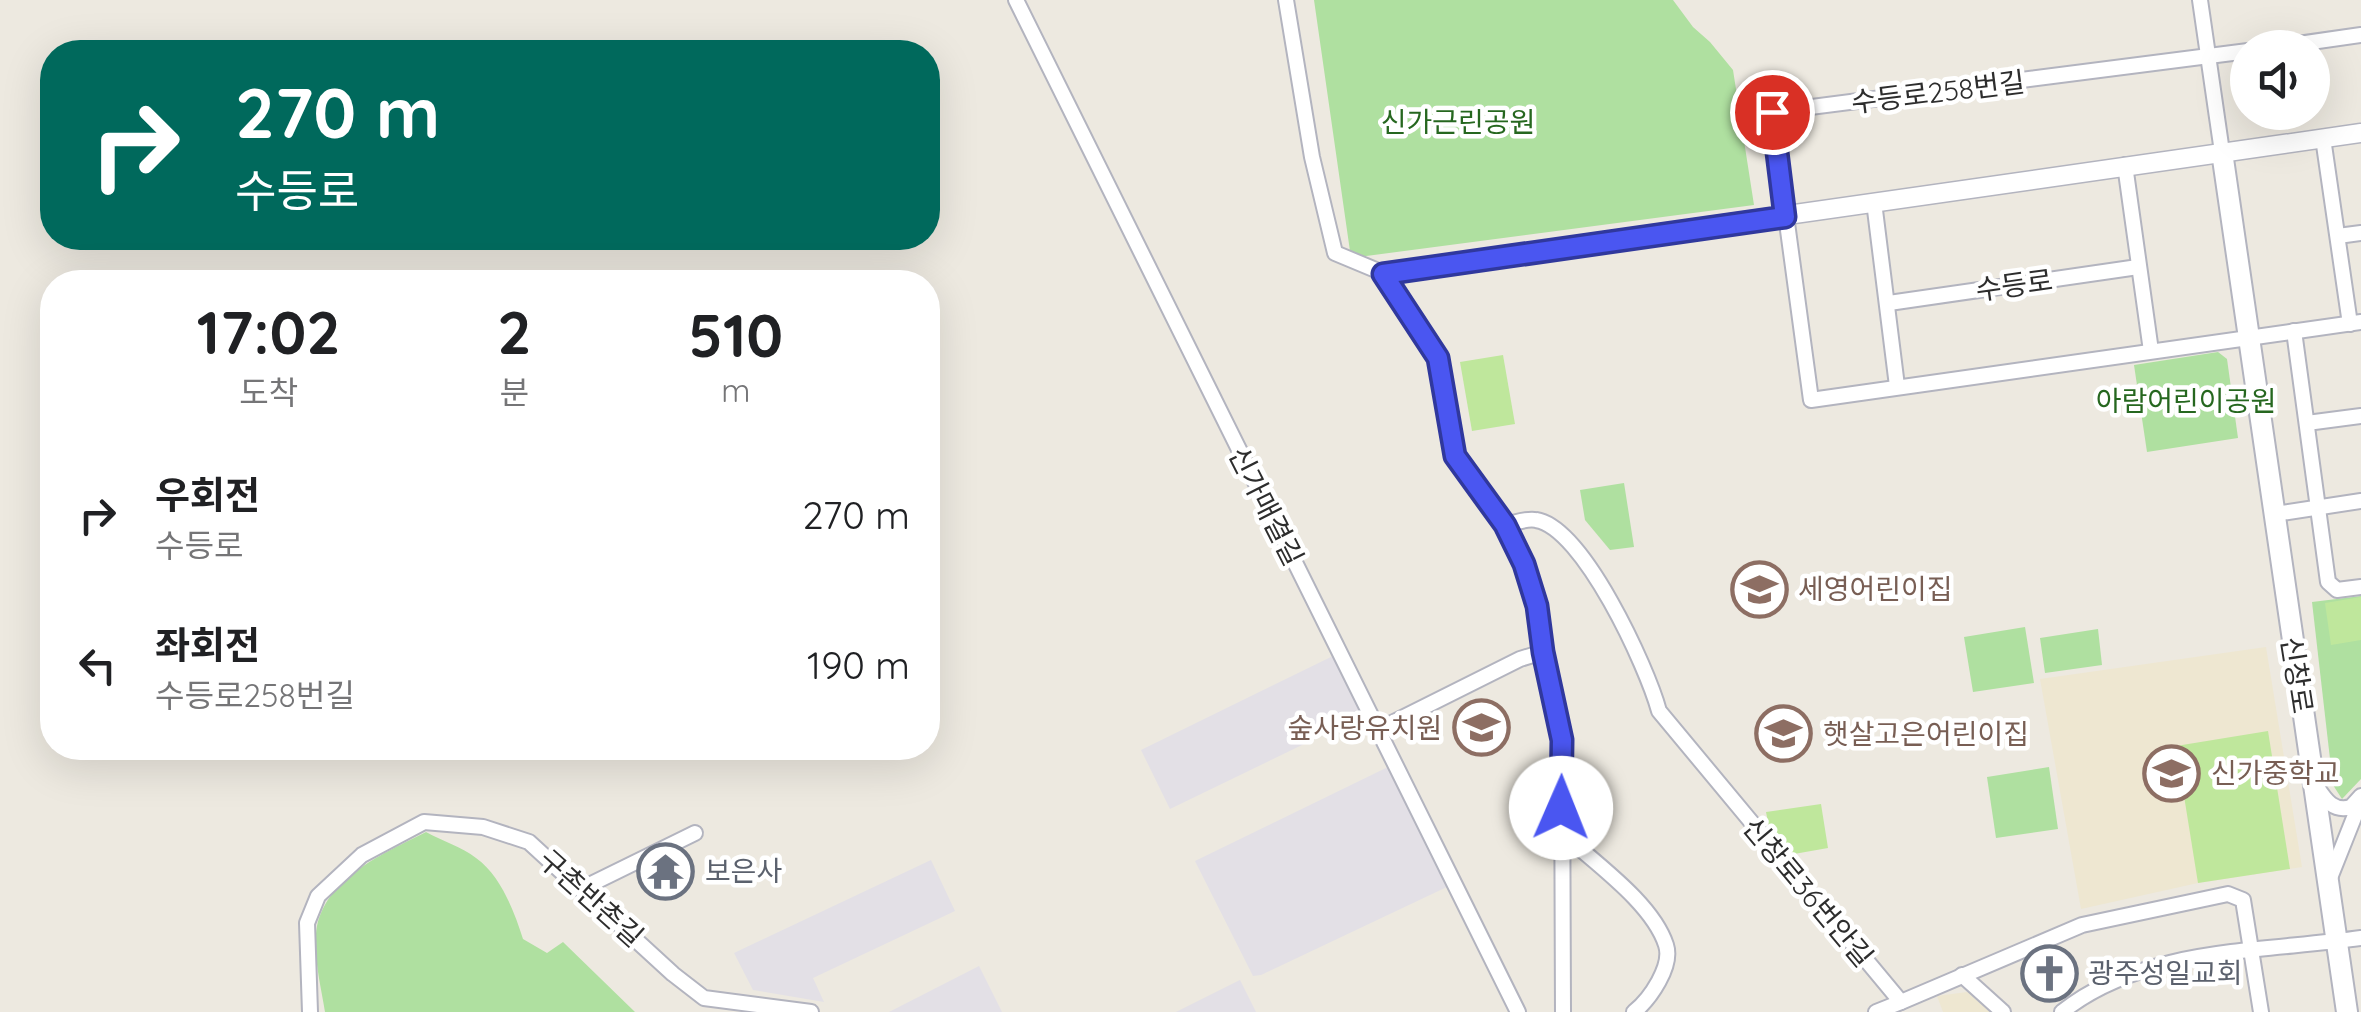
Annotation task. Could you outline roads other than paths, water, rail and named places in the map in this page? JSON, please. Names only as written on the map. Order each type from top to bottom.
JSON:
[{"type":"main road","name":"신창로","points":[[2222,152],[2346,1012]]},
{"type":"street","name":"신가매결길","points":[[1016,0],[1518,1012]]},
{"type":"street","points":[[1286,0],[1312,157],[1336,253],[1383,274],[2361,133]]},
{"type":"street","points":[[2200,0],[2222,152]]},
{"type":"street","points":[[2330,39],[2361,35]]},
{"type":"street","name":"수등로258번길","points":[[1785,217],[1772,112],[2230,53]]},
{"type":"street","points":[[1785,217],[1811,400],[2356,323],[2324,138]]},
{"type":"street","points":[[2125,165],[2151,351]]},
{"type":"street","points":[[1874,202],[1897,386]]},
{"type":"street","points":[[2338,236],[2361,233]]},
{"type":"street","name":"수등로","points":[[1888,302],[2138,267]]},
{"type":"street","points":[[1383,274],[1438,358],[1455,456],[1505,525],[1524,564],[1537,606],[1562,740],[1562,1012]]},
{"type":"street","points":[[2294,331],[2328,582],[2337,590],[2361,587]]},
{"type":"street","points":[[2307,423],[2361,416]]},
{"type":"street","points":[[2275,514],[2361,501]]},
{"type":"street","name":"신창로36번안길","points":[[1505,525],[1533,519],[1555,530],[1573,547],[1616,608],[1653,688],[1659,710],[1901,1002]]},
{"type":"street","points":[[1378,730],[1520,658],[1543,652]]},
{"type":"street","points":[[2314,783],[2329,805],[2336,808],[2352,807],[2361,798]]},
{"type":"street","points":[[2328,884],[2361,798]]},
{"type":"street","name":"구촌반촌길","points":[[310,1012],[307,923],[318,896],[362,856],[424,822],[483,827],[529,842],[692,991],[718,1007],[811,1012]]},
{"type":"street","points":[[1560,832],[1647,910],[1666,945],[1668,956],[1660,976],[1646,1002],[1634,1012]]},
{"type":"street","points":[[582,888],[695,833]]},
{"type":"street","points":[[1876,1012],[2082,926],[2228,894],[2243,900],[2260,1012]]},
{"type":"street","points":[[2062,1012],[2140,971],[2252,951],[2361,938]]},
{"type":"street","points":[[1962,975],[2003,1012]]},
{"type":"place","name":"세영어린이집","points":[[1759,589]]},
{"type":"place","name":"숲사랑유치원","points":[[1481,728]]},
{"type":"place","name":"햇살고은어린이집","points":[[1784,734]]},
{"type":"place","name":"신가중학교","points":[[2172,773]]},
{"type":"place","name":"보은사","points":[[666,871]]},
{"type":"place","name":"광주성일교회","points":[[2049,973]]},
{"type":"park label","name":"신가근린공원","points":[[1458,122]]},
{"type":"park label","name":"아람어린이공원","points":[[2186,401]]}]
